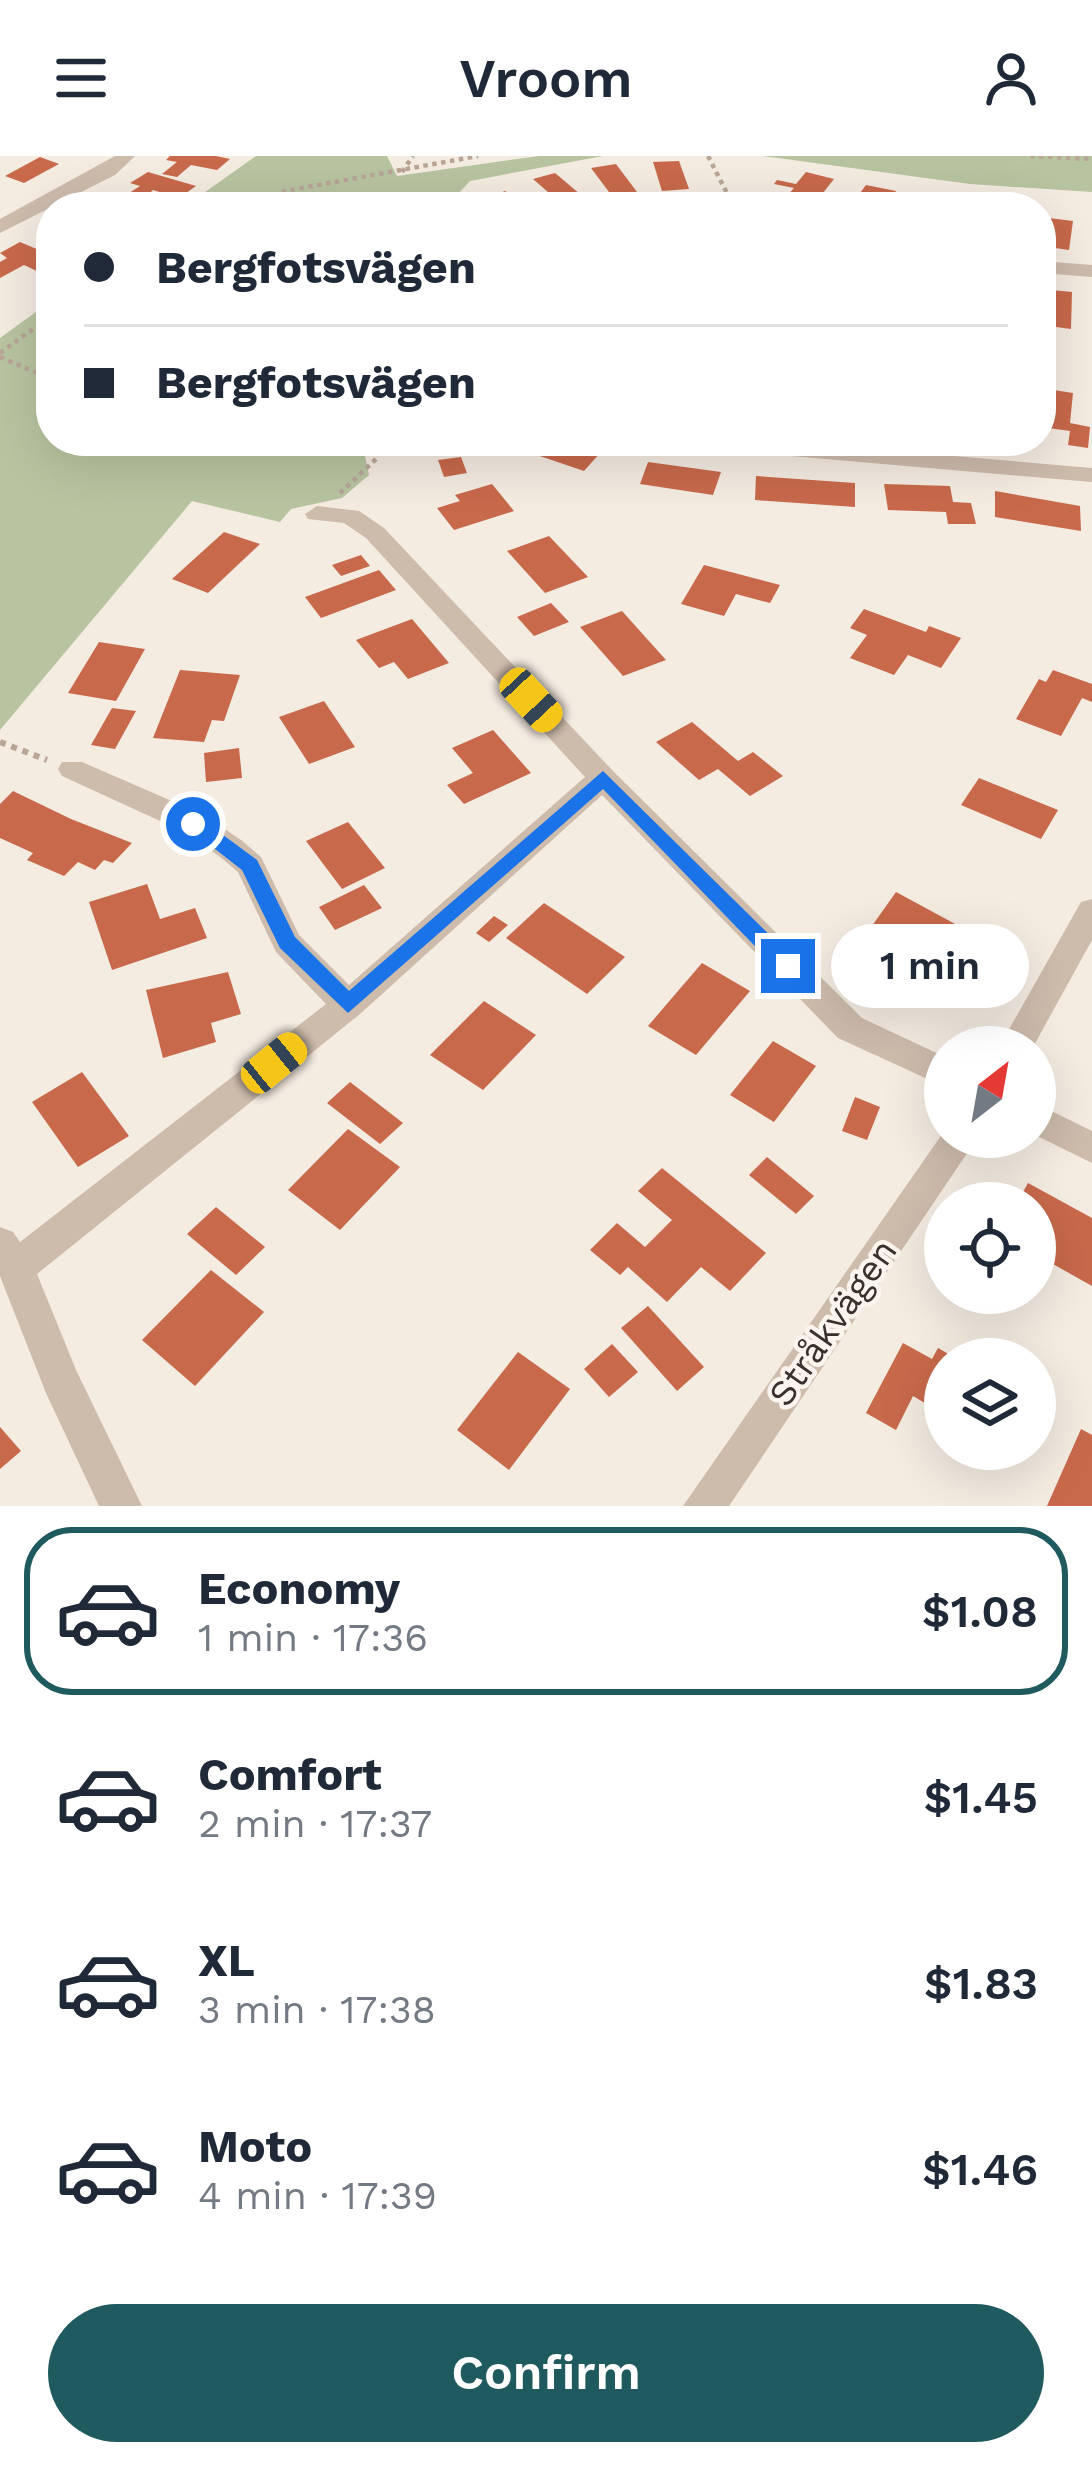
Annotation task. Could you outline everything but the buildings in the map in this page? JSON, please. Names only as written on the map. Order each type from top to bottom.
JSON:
[{"type":"street","points":[[67,192],[126,156]]},
{"type":"street","points":[[0,226],[36,208]]},
{"type":"street","points":[[1056,268],[1092,271]]},
{"type":"street","points":[[866,456],[1092,476]]},
{"type":"street","points":[[316,514],[350,516],[375,532],[603,778],[850,1028],[924,1063]]},
{"type":"street","points":[[72,769],[193,824],[250,865],[287,943],[348,1005]]},
{"type":"street","points":[[121,1506],[60,1380],[8,1256],[348,1005],[603,778]]},
{"type":"street","points":[[1028,1026],[1092,911]]},
{"type":"street","points":[[1056,1129],[1092,1148]]},
{"type":"street","name":"Stråkvägen","points":[[704,1506],[945,1158]]},
{"type":"path","points":[[402,172],[413,156]]},
{"type":"path","points":[[283,192],[478,156]]},
{"type":"path","points":[[707,156],[726,192]]},
{"type":"path","points":[[1030,156],[1092,159]]},
{"type":"path","points":[[36,327],[0,355],[36,372]]},
{"type":"path","points":[[316,514],[377,456]]},
{"type":"path","points":[[0,742],[72,769]]},
{"type":"green space","points":[[256,156],[387,156],[397,176],[539,156],[603,156],[470,181],[460,192],[205,192]]},
{"type":"green space","points":[[763,156],[1092,156],[1092,192],[970,184]]},
{"type":"green space","points":[[36,312],[36,456],[365,456],[369,475],[342,498],[291,509],[280,522],[192,501],[0,730],[0,338]]},
{"type":"route","points":[[193,824],[250,865],[287,943],[348,1005],[603,778],[788,966]]}]
